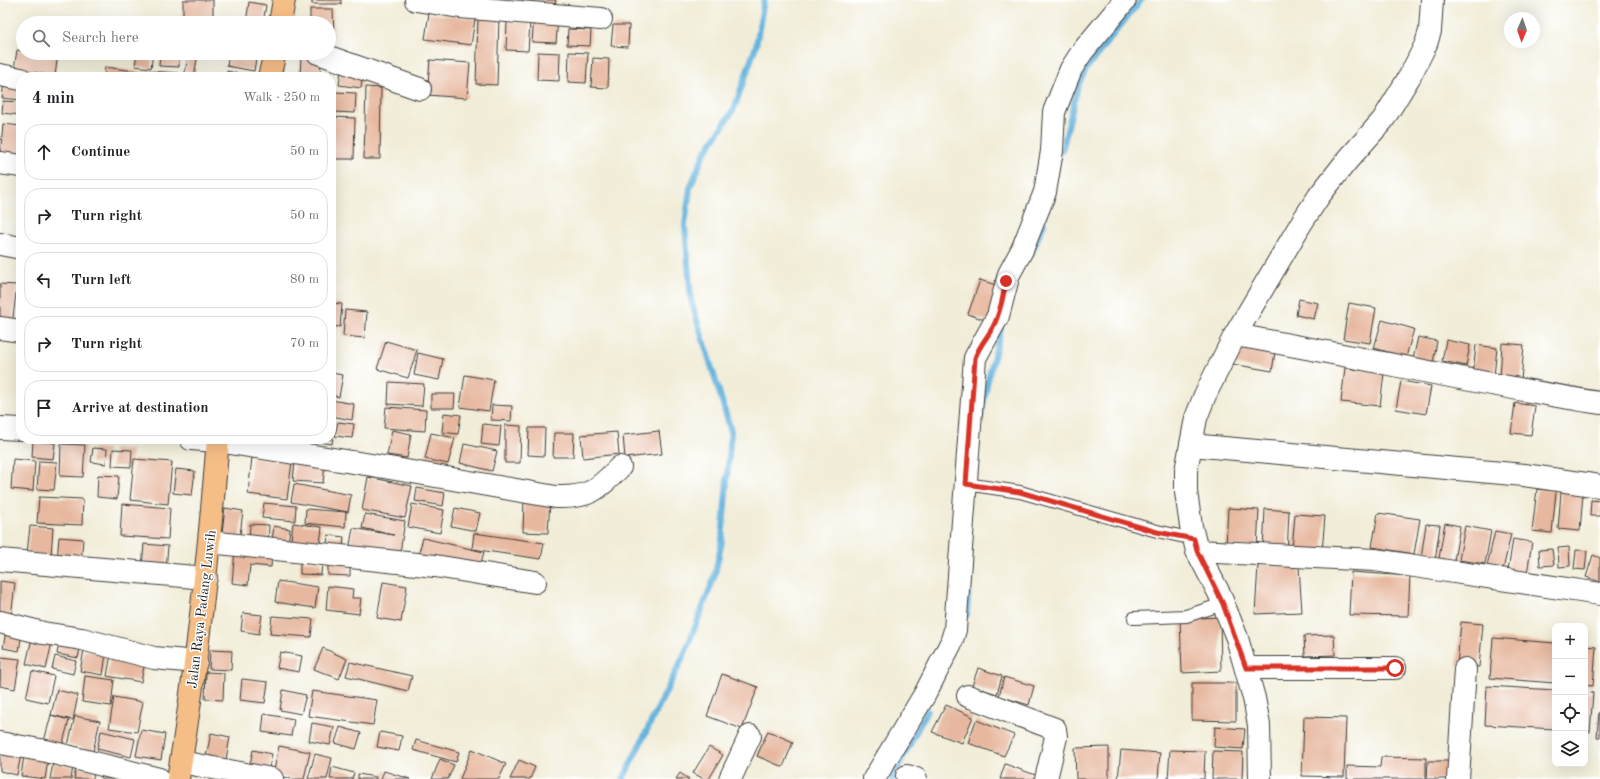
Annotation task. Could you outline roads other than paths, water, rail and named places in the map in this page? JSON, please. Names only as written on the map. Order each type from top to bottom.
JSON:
[{"type":"main road","points":[[281,16],[284,0]]},
{"type":"main road","points":[[271,72],[274,60]]},
{"type":"main road","name":"Jalan Raya Padang Luwih","points":[[179,771],[196,662],[206,578],[218,444]]},
{"type":"street","points":[[416,0],[460,7],[601,19]]},
{"type":"street","points":[[874,779],[925,694],[952,643],[956,622],[969,484],[975,358],[998,316],[1008,274],[1022,250],[1044,192],[1052,151],[1054,112],[1075,62],[1125,0]]},
{"type":"street","points":[[1260,779],[1259,725],[1246,668],[1223,604],[1196,545],[1186,492],[1186,471],[1196,418],[1205,395],[1235,335],[1302,222],[1345,163],[1384,120],[1410,76],[1426,44],[1430,31],[1432,0]]},
{"type":"street","points":[[336,59],[420,89]]},
{"type":"street","points":[[0,75],[16,78]]},
{"type":"street","points":[[0,163],[16,165]]},
{"type":"street","points":[[0,244],[16,247]]},
{"type":"street","points":[[0,328],[16,330]]},
{"type":"street","points":[[1235,335],[1529,392],[1600,403]]},
{"type":"street","points":[[0,428],[16,429]]},
{"type":"street","points":[[242,444],[556,497],[587,494],[599,488],[620,467]]},
{"type":"street","points":[[1191,444],[1524,475],[1600,486]]},
{"type":"street","points":[[209,542],[435,566],[535,582]]},
{"type":"street","points":[[1196,545],[1375,560],[1600,594]]},
{"type":"street","points":[[0,560],[206,578]]},
{"type":"street","points":[[0,622],[44,633],[82,639],[154,658],[196,662]]},
{"type":"street","points":[[1246,668],[1395,668]]},
{"type":"street","points":[[1458,779],[1465,670]]},
{"type":"street","points":[[968,696],[1055,729],[1056,737],[1046,779]]},
{"type":"street","points":[[730,779],[750,736]]},
{"type":"street","points":[[0,743],[46,751],[159,779]]},
{"type":"street","points":[[179,771],[272,779]]},
{"type":"lane","points":[[969,484],[1020,492],[1157,532],[1196,545]]},
{"type":"lane","points":[[1134,618],[1186,616],[1223,604]]},
{"type":"waterway","points":[[623,779],[685,653],[714,578],[722,541],[731,431],[691,300],[685,225],[690,188],[704,154],[734,109],[756,46],[764,0]]},
{"type":"waterway","points":[[1062,151],[1078,85],[1086,69],[1141,0]]},
{"type":"waterway","points":[[1032,252],[1044,224]]},
{"type":"waterway","points":[[981,416],[987,384],[1001,329]]},
{"type":"waterway","points":[[967,615],[970,566]]},
{"type":"waterway","points":[[892,779],[927,711]]}]
